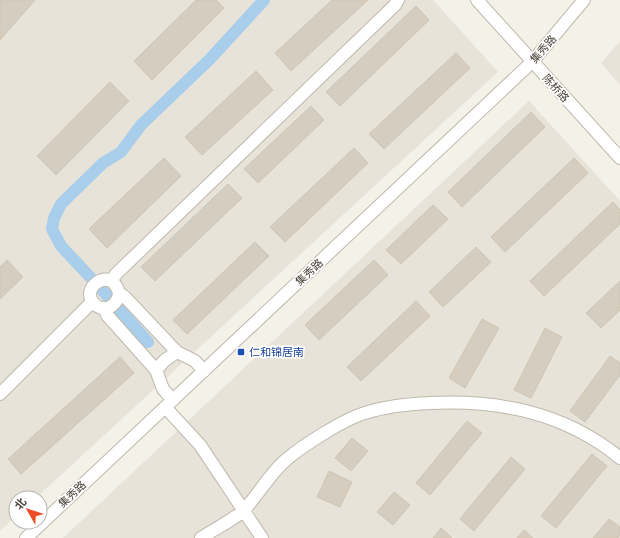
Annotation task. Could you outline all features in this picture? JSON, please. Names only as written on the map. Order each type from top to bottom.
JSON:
[{"type":"street","points":[[111,282],[116,274],[395,5],[398,0]]},
{"type":"street","name":"陈桥路","points":[[477,0],[620,158]]},
{"type":"street","name":"集秀路","points":[[26,538],[532,62],[584,0]]},
{"type":"street","points":[[119,293],[113,305],[104,308],[92,302],[90,292],[94,284],[102,280],[111,282],[117,288],[119,293],[125,297],[177,352],[195,361],[204,371]]},
{"type":"street","points":[[0,394],[92,302]]},
{"type":"street","points":[[104,308],[107,315],[156,370],[169,404],[200,445],[262,538]]},
{"type":"street","points":[[156,370],[165,360],[177,352]]},
{"type":"street","points":[[201,538],[243,510],[287,459],[325,433],[364,413],[407,405],[465,402],[519,408],[569,426],[602,443],[620,458]]},
{"type":"shaded area","points":[[0,0],[433,0],[498,72],[45,490],[8,490],[8,524],[0,531]]},
{"type":"shaded area","points":[[620,41],[620,85],[601,63]]},
{"type":"shaded area","points":[[529,101],[620,201],[620,538],[63,538]]},
{"type":"building","points":[[0,0],[35,0],[0,40]]},
{"type":"building","points":[[196,0],[216,0],[224,8],[152,80],[134,61]]},
{"type":"building","points":[[332,0],[368,0],[291,71],[275,53]]},
{"type":"building","points":[[416,6],[429,20],[340,106],[326,92]]},
{"type":"building","points":[[456,53],[470,68],[384,149],[369,134]]},
{"type":"building","points":[[256,71],[273,90],[202,155],[185,137]]},
{"type":"building","points":[[110,82],[129,101],[56,175],[37,156]]},
{"type":"building","points":[[311,106],[324,120],[258,183],[244,169]]},
{"type":"building","points":[[531,112],[545,127],[462,207],[448,192]]},
{"type":"building","points":[[354,148],[368,163],[285,242],[270,227]]},
{"type":"building","points":[[164,158],[181,176],[107,248],[89,229]]},
{"type":"building","points":[[574,158],[588,173],[505,252],[491,237]]},
{"type":"building","points":[[228,184],[242,198],[155,281],[141,267]]},
{"type":"building","points":[[613,202],[620,210],[620,224],[544,296],[530,281]]},
{"type":"building","points":[[433,205],[448,219],[401,264],[386,250]]},
{"type":"building","points":[[255,242],[269,256],[187,334],[173,320]]},
{"type":"building","points":[[476,247],[491,262],[443,307],[429,292]]},
{"type":"building","points":[[7,260],[23,277],[0,299],[0,267]]},
{"type":"building","points":[[374,260],[388,275],[319,340],[305,325]]},
{"type":"building","points":[[620,281],[620,310],[601,328],[586,313]]},
{"type":"building","points":[[416,301],[430,316],[361,381],[347,367]]},
{"type":"building","points":[[482,319],[499,328],[465,388],[449,378]]},
{"type":"building","points":[[545,328],[562,337],[531,398],[514,390]]},
{"type":"building","points":[[610,356],[620,363],[620,375],[585,422],[570,411]]},
{"type":"building","points":[[120,357],[134,373],[21,474],[8,459]]},
{"type":"building","points":[[467,421],[482,433],[430,495],[416,483]]},
{"type":"building","points":[[352,438],[368,451],[351,471],[335,458]]},
{"type":"building","points":[[592,454],[607,466],[556,528],[541,516]]},
{"type":"building","points":[[511,457],[525,469],[474,531],[460,519]]},
{"type":"building","points":[[329,471],[352,482],[340,507],[317,497]]},
{"type":"building","points":[[394,492],[410,505],[393,525],[377,512]]},
{"type":"building","points":[[609,519],[620,527],[620,535],[618,538],[593,538]]},
{"type":"building","points":[[441,528],[452,538],[433,538]]},
{"type":"building","points":[[524,530],[533,538],[517,538]]},
{"type":"waterway","points":[[91,278],[61,246],[52,229],[54,218],[61,204],[103,163],[121,152],[141,125],[210,59],[264,0]]},
{"type":"waterway","points":[[100,288],[110,299]]},
{"type":"waterway","points":[[119,309],[148,342]]},
{"type":"place","name":"仁和锦居南","points":[[241,352]]}]
